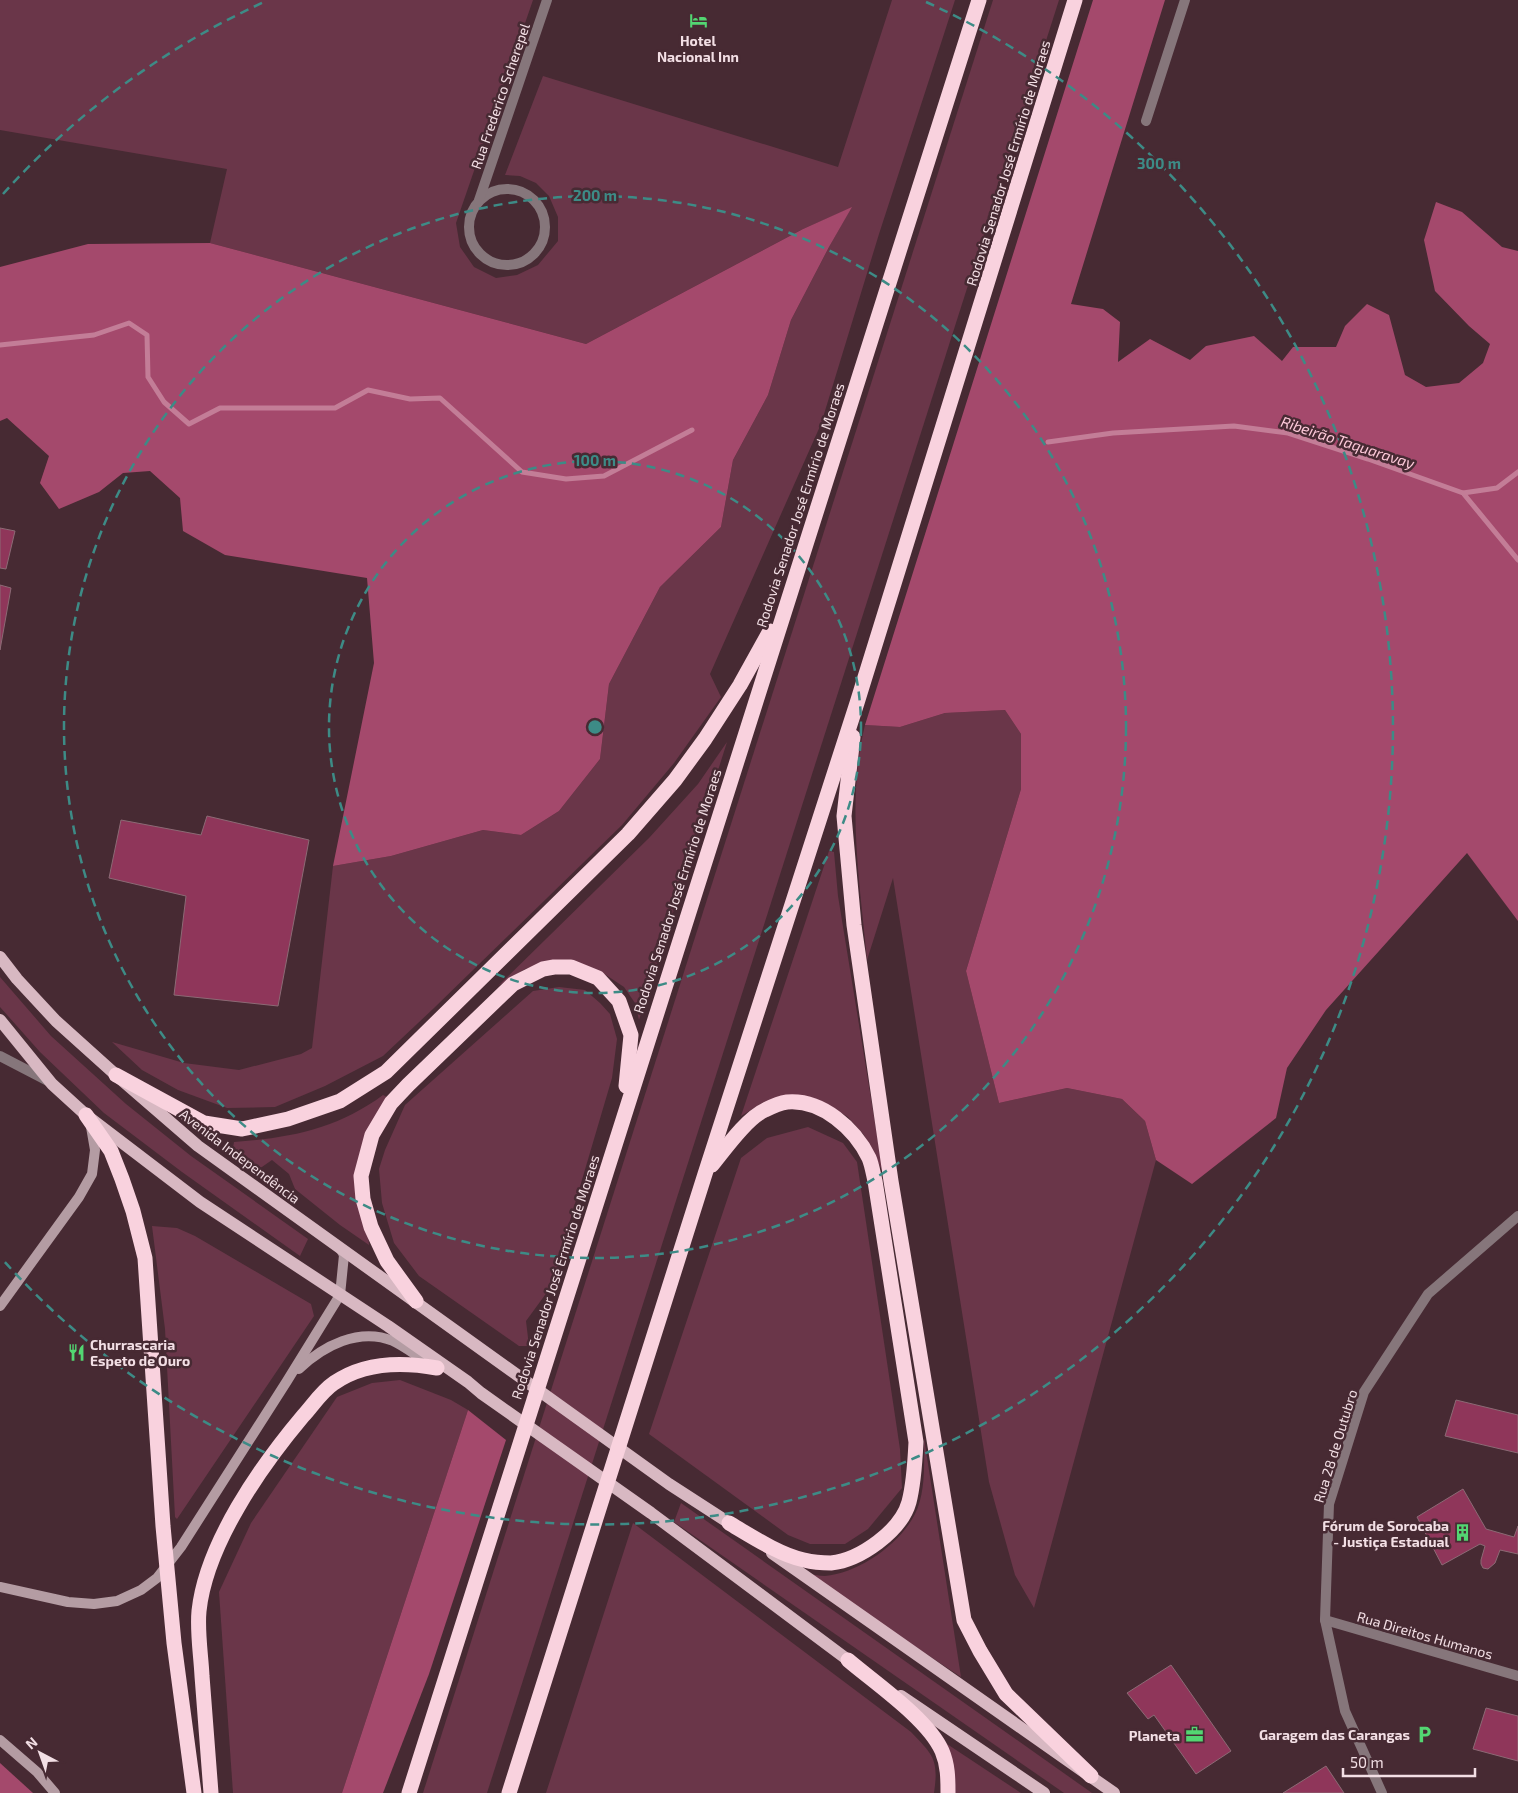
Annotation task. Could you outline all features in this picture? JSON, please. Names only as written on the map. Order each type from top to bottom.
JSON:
[{"type":"highway","name":"Rodovia Senador José Ermírio de Moraes","points":[[408,1793],[979,0]]},
{"type":"highway","name":"Rodovia Senador José Ermírio de Moraes","points":[[509,1793],[705,1174],[857,703],[1075,0]]},
{"type":"highway","points":[[116,1075],[204,1123],[242,1128],[288,1118],[340,1101],[386,1072],[628,834],[675,780],[705,739],[740,685],[786,602]]},
{"type":"highway","points":[[857,703],[844,816],[854,925],[893,1190],[964,1620],[1006,1694],[1090,1776]]},
{"type":"highway","points":[[416,1301],[388,1261],[371,1227],[363,1199],[361,1176],[372,1135],[390,1103],[513,984],[544,969],[572,967],[598,978],[618,1001],[631,1034],[624,1112]]},
{"type":"highway","points":[[705,1174],[738,1132],[763,1110],[786,1102],[802,1103],[822,1110],[838,1119],[856,1138],[869,1159],[875,1181],[916,1442],[915,1473],[908,1504],[891,1533],[862,1553],[831,1562],[803,1560],[779,1551],[729,1523]]},
{"type":"highway","points":[[86,1114],[111,1151],[133,1211],[145,1258],[164,1546],[174,1643],[194,1793]]},
{"type":"highway","points":[[211,1793],[199,1613],[204,1581],[214,1552],[236,1511],[274,1453],[323,1393],[335,1383],[378,1366],[411,1364],[437,1368]]},
{"type":"highway","points":[[848,1660],[932,1733],[942,1751],[948,1774],[948,1793]]},
{"type":"main road","name":"Avenida Independência","points":[[0,957],[17,979],[56,1020],[198,1146],[669,1484],[729,1523],[1114,1793]]},
{"type":"main road","points":[[0,1020],[52,1084],[86,1114],[200,1202],[388,1326],[651,1513],[848,1660],[1044,1793]]},
{"type":"main road","points":[[0,1306],[79,1197],[92,1174],[95,1150],[92,1130],[86,1114]]},
{"type":"main road","points":[[0,1587],[68,1602],[94,1604],[116,1602],[141,1590],[156,1578],[181,1547],[340,1295],[344,1255],[340,1248]]},
{"type":"main road","points":[[287,1381],[319,1352],[344,1340],[361,1336],[374,1336],[392,1341],[478,1391]]},
{"type":"main road","points":[[0,1740],[37,1772],[56,1793]]},
{"type":"street","name":"Rua Frederico Scherepel","points":[[478,201],[488,193],[500,189],[513,189],[525,193],[535,201],[542,212],[545,224],[544,237],[539,248],[530,258],[519,264],[507,266],[488,261],[474,248],[469,237],[468,224],[471,212],[478,201],[547,0]]},
{"type":"street","points":[[1146,121],[1185,0]]},
{"type":"street","points":[[0,1056],[52,1084]]},
{"type":"street","name":"Rua 28 de Outubro","points":[[1382,1793],[1345,1711],[1325,1620],[1329,1504],[1364,1392],[1428,1294],[1518,1216]]},
{"type":"street","name":"Rua Direitos Humanos","points":[[1325,1620],[1518,1676]]},
{"type":"shaded area","points":[[0,0],[533,0],[456,223],[460,247],[474,267],[496,278],[517,275],[538,265],[558,241],[558,217],[549,196],[536,183],[520,176],[505,175],[543,76],[838,167],[892,0],[955,0],[879,234],[821,424],[710,674],[721,697],[674,763],[622,825],[383,1056],[325,1086],[275,1107],[227,1108],[178,1090],[142,1070],[112,1042],[184,1063],[239,1070],[301,1054],[312,1048],[333,866],[391,856],[483,830],[521,835],[559,811],[600,759],[609,684],[660,587],[721,527],[733,460],[768,395],[791,320],[851,208],[803,229],[586,344],[210,243],[227,169],[0,130]]},
{"type":"shaded area","points":[[993,0],[1059,0],[487,1793],[423,1793]]},
{"type":"shaded area","points":[[1093,0],[1165,0],[1071,304],[1103,309],[1120,322],[1118,362],[1150,339],[1190,360],[1206,346],[1254,336],[1282,361],[1293,347],[1336,347],[1345,326],[1367,304],[1389,315],[1405,375],[1426,387],[1459,383],[1483,363],[1490,344],[1469,326],[1435,291],[1424,240],[1436,202],[1462,212],[1502,247],[1518,251],[1518,921],[1467,853],[1326,1010],[1287,1068],[1276,1118],[1192,1184],[1156,1160],[1145,1121],[1122,1099],[1067,1088],[999,1103],[966,971],[1021,789],[1021,734],[1005,710],[945,713],[900,727],[865,725]]},
{"type":"shaded area","points":[[852,207],[791,320],[768,395],[733,460],[721,527],[660,587],[609,684],[600,759],[559,811],[521,835],[483,830],[391,856],[333,866],[374,663],[367,578],[225,555],[183,531],[180,498],[150,471],[123,473],[99,492],[59,509],[40,483],[49,456],[7,418],[0,421],[0,267],[88,244],[210,243],[586,344],[803,229]]},
{"type":"shaded area","points":[[1005,710],[1021,734],[1021,789],[966,971],[999,1103],[1067,1088],[1122,1099],[1145,1121],[1156,1160],[1034,1608],[1015,1575],[989,1482],[893,878],[867,960],[858,872],[855,812],[859,754],[865,725],[900,727],[945,713]]},
{"type":"shaded area","points":[[727,742],[639,1020],[635,1003],[624,987],[603,973],[544,963],[525,969],[498,986],[649,838],[698,784]]},
{"type":"shaded area","points":[[829,851],[834,852],[838,896],[883,1172],[864,1135],[848,1117],[830,1106],[764,1102],[741,1116]]},
{"type":"shaded area","points":[[0,977],[51,1036],[126,1104],[191,1156],[308,1239],[300,1256],[182,1172],[104,1113],[40,1052],[0,1007]]},
{"type":"shaded area","points":[[559,987],[585,990],[600,1003],[610,1014],[617,1039],[612,1078],[553,1284],[526,1321],[529,1346],[519,1346],[419,1276],[394,1243],[382,1203],[379,1169],[385,1150],[405,1105],[533,991]]},
{"type":"shaded area","points":[[383,1095],[387,1097],[361,1160],[369,1245],[340,1225],[295,1189],[289,1174],[272,1160],[259,1169],[232,1153],[234,1142],[274,1138],[312,1130],[348,1116],[366,1107]]},
{"type":"shaded area","points":[[808,1127],[843,1143],[857,1162],[900,1449],[902,1488],[868,1529],[845,1544],[810,1544],[788,1535],[649,1434],[741,1158],[767,1138]]},
{"type":"shaded area","points":[[152,1226],[177,1228],[195,1236],[311,1304],[314,1316],[177,1519],[175,1517],[165,1329]]},
{"type":"shaded area","points":[[400,1380],[451,1400],[468,1410],[342,1793],[233,1793],[219,1592],[251,1523],[337,1397],[372,1383]]},
{"type":"shaded area","points":[[468,1410],[506,1440],[429,1674],[383,1793],[342,1793]]},
{"type":"shaded area","points":[[924,1438],[961,1677],[806,1574],[825,1576],[851,1569],[877,1555],[899,1536],[908,1525],[919,1505],[924,1477]]},
{"type":"shaded area","points":[[681,1503],[1092,1793],[1064,1793],[674,1522]]},
{"type":"shaded area","points":[[633,1523],[911,1732],[925,1746],[933,1758],[936,1772],[934,1793],[546,1793]]},
{"type":"shaded area","points":[[941,1740],[1021,1793],[954,1793]]},
{"type":"shaded area","points":[[0,1763],[33,1793],[0,1793]]},
{"type":"building","points":[[0,528],[15,531],[6,569],[0,568]]},
{"type":"building","points":[[0,585],[11,588],[0,650]]},
{"type":"building","points":[[207,816],[309,840],[278,1006],[174,995],[186,896],[109,878],[121,820],[201,835]]},
{"type":"building","points":[[1456,1400],[1518,1415],[1518,1453],[1445,1436]]},
{"type":"building","name":"Fórum de Sorocaba - Justiça Estadual","points":[[1463,1489],[1486,1529],[1514,1537],[1518,1526],[1518,1554],[1500,1550],[1495,1563],[1488,1569],[1483,1568],[1481,1560],[1485,1546],[1480,1544],[1442,1565],[1417,1517]]},
{"type":"building","name":"Planeta","points":[[1171,1665],[1231,1751],[1196,1774],[1154,1715],[1148,1719],[1127,1693]]},
{"type":"building","points":[[1486,1708],[1518,1716],[1518,1761],[1473,1749]]},
{"type":"building","points":[[1326,1766],[1344,1793],[1283,1793]]},
{"type":"waterway","name":"Ribeirão Taquaravay","points":[[0,345],[94,335],[129,323],[147,335],[148,377],[164,402],[189,424],[220,408],[335,408],[368,390],[410,399],[440,398],[522,472],[566,479],[604,476],[692,430]]},
{"type":"waterway","name":"Ribeirão Taquaravay","points":[[1048,442],[1113,433],[1234,426],[1288,433],[1463,493],[1518,560]]},
{"type":"waterway","points":[[1463,493],[1497,488],[1518,472]]},
{"type":"place","name":"Hotel Nacional Inn","points":[[698,20]]},
{"type":"place","name":"Churrascaria Espeto de Ouro","points":[[76,1352]]},
{"type":"place","name":"Fórum de Sorocaba - Justiça Estadual","points":[[1463,1533]]},
{"type":"place","name":"Garagem das Carangas","points":[[1424,1734]]},
{"type":"place","name":"Planeta","points":[[1194,1735]]}]
